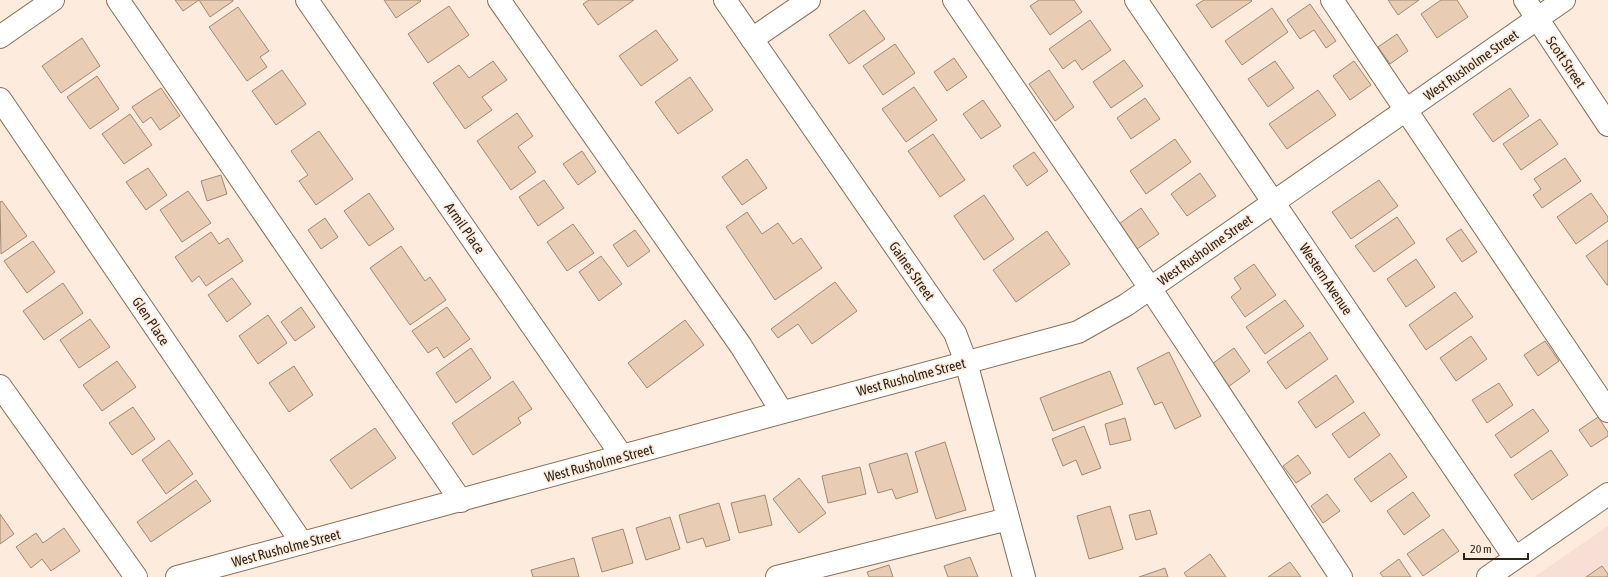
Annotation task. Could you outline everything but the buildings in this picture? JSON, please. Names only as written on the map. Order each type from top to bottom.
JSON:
[{"type":"street","points":[[0,37],[53,0]]},
{"type":"street","points":[[118,0],[462,501]]},
{"type":"street","name":"Armil Place","points":[[307,0],[622,456]]},
{"type":"street","points":[[499,0],[741,346],[782,412]]},
{"type":"street","name":"Gaines Street","points":[[725,0],[955,333],[966,362],[1024,577]]},
{"type":"street","points":[[752,39],[809,0]]},
{"type":"street","points":[[954,0],[1150,288],[1341,577]]},
{"type":"street","name":"Western Avenue","points":[[1136,0],[1515,558]]},
{"type":"street","points":[[1332,0],[1608,411]]},
{"type":"street","name":"Scott Street","points":[[1525,0],[1608,125]]},
{"type":"street","name":"West Rusholme Street","points":[[177,577],[462,501],[1078,332],[1126,305],[1564,0]]},
{"type":"street","name":"Glen Place","points":[[0,99],[302,543]]},
{"type":"street","points":[[0,386],[136,577]]},
{"type":"street","points":[[1488,577],[1608,494]]},
{"type":"street","points":[[777,577],[1008,519]]},
{"type":"shaded area","points":[[1608,526],[1608,577],[1534,577]]}]
